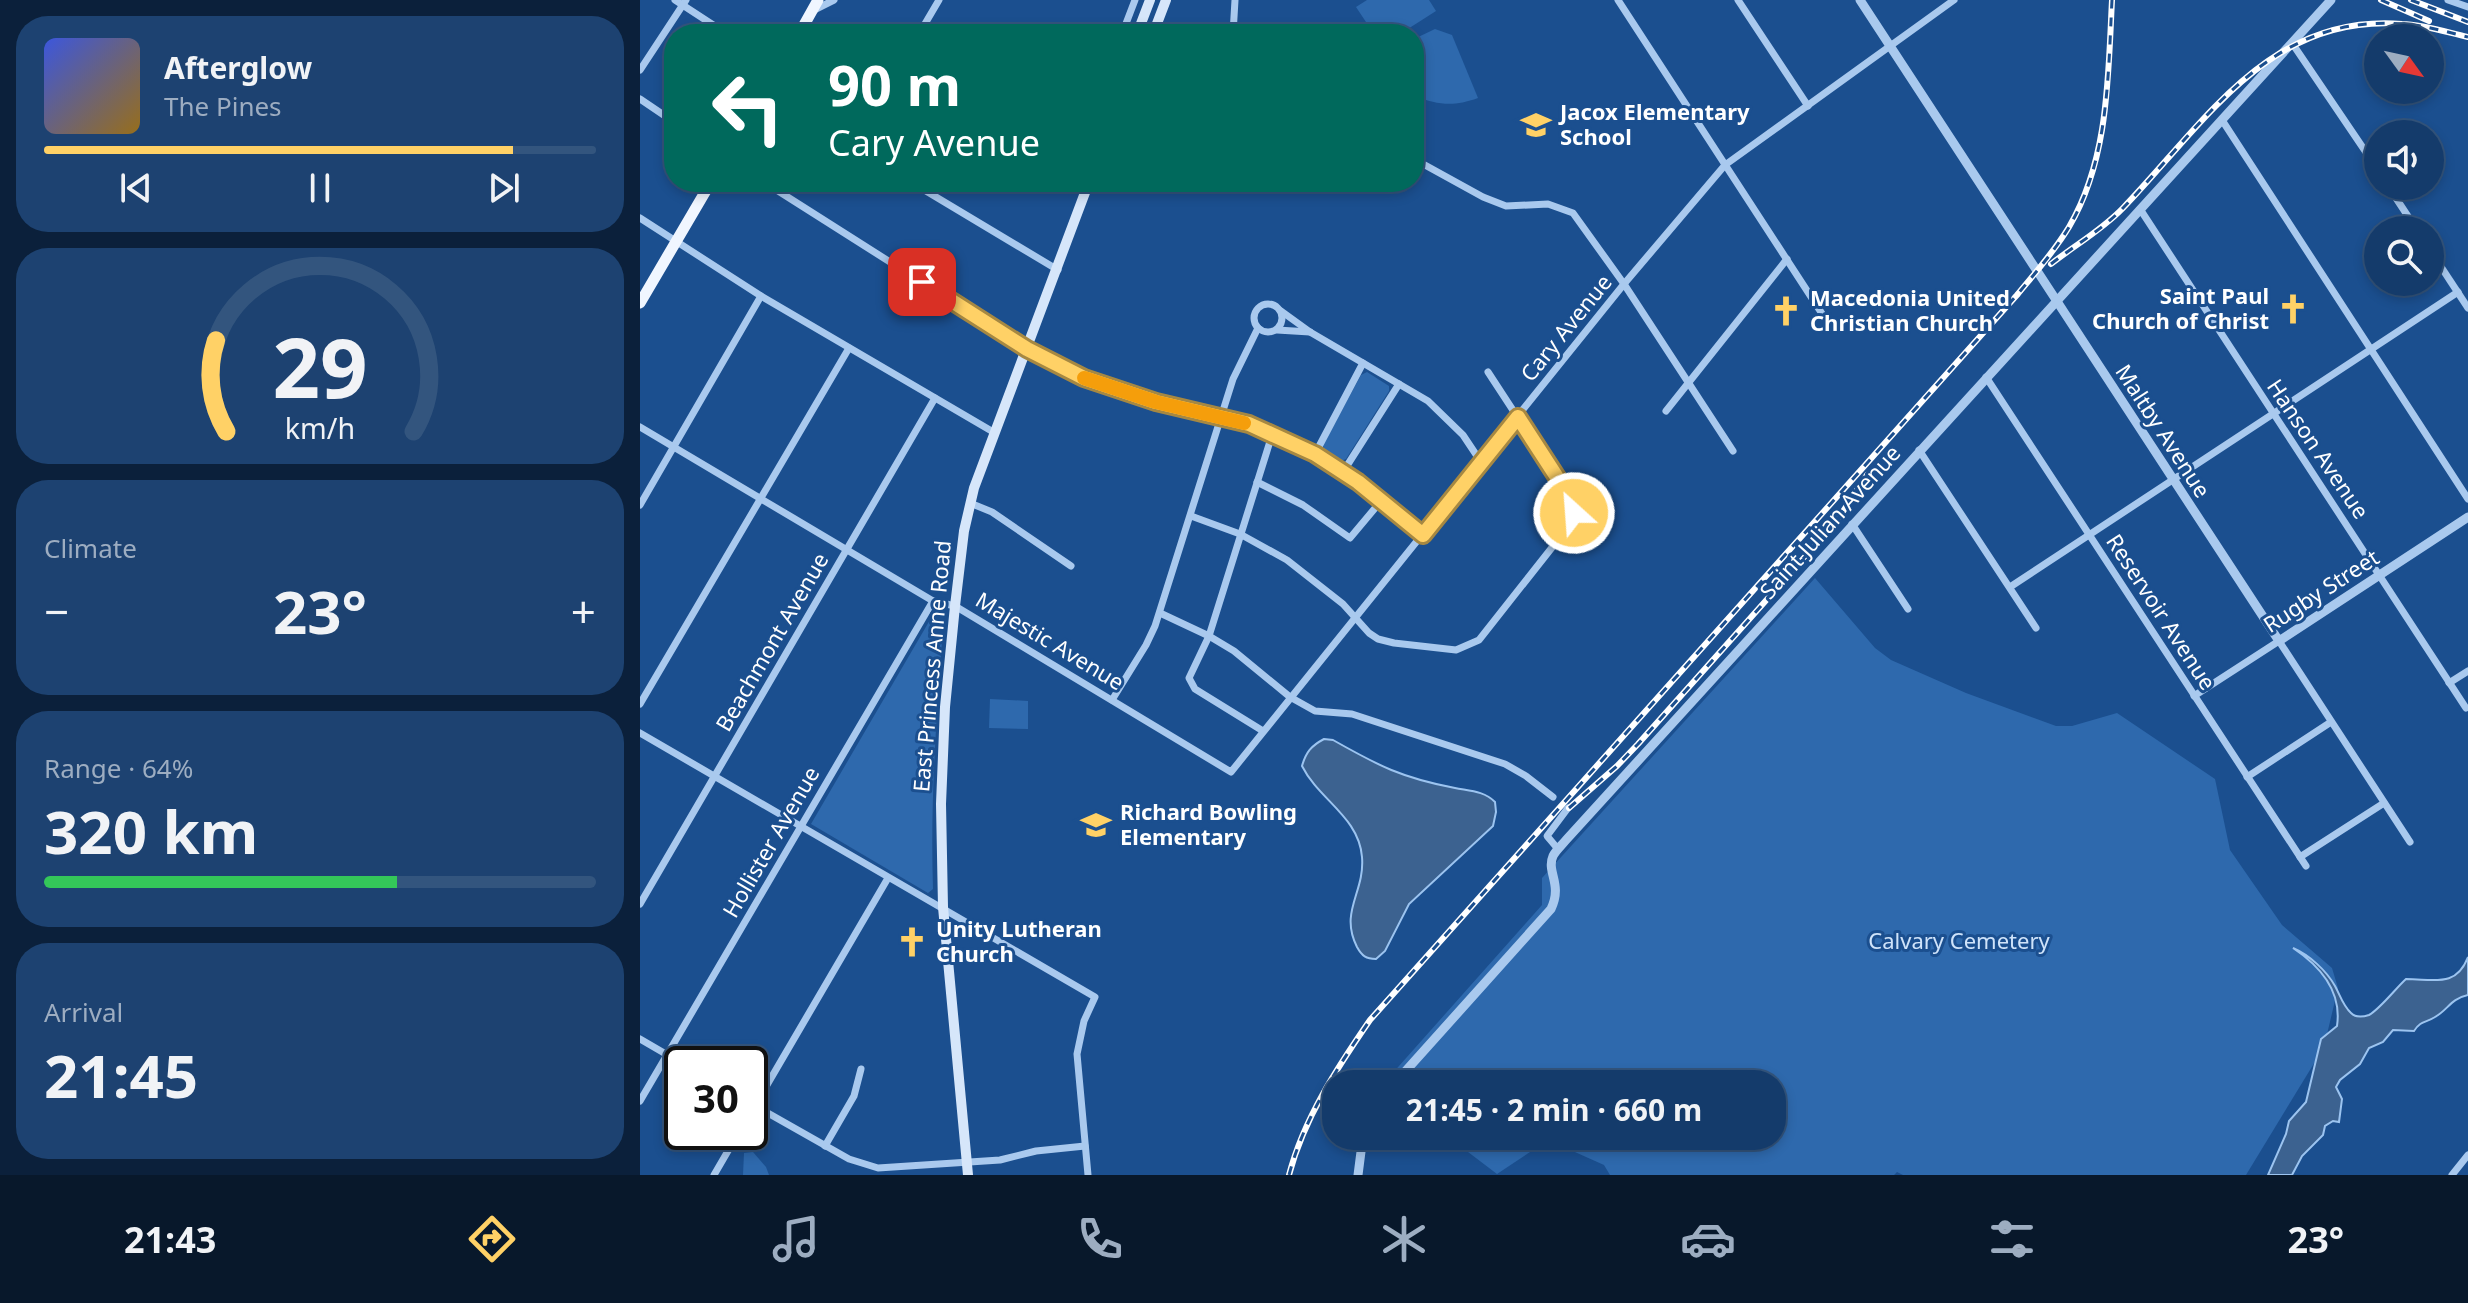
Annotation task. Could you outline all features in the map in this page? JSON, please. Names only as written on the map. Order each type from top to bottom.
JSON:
[{"type":"main road","points":[[1141,24],[1150,0]]},
{"type":"main road","points":[[1157,24],[1166,0]]},
{"type":"main road","points":[[805,24],[815,5]]},
{"type":"main road","points":[[640,303],[705,192]]},
{"type":"main road","name":"East Princess Anne Road","points":[[968,1175],[943,907],[941,851],[942,757],[955,606],[970,503],[1058,270],[1082,192]]},
{"type":"street","points":[[675,0],[685,3],[713,24]]},
{"type":"street","points":[[815,5],[834,0]]},
{"type":"street","points":[[925,24],[939,0]]},
{"type":"street","points":[[1126,24],[1135,0]]},
{"type":"street","points":[[1234,24],[1235,0]]},
{"type":"street","points":[[1618,0],[1830,326]]},
{"type":"street","points":[[1738,0],[1808,106]]},
{"type":"street","name":"Maltby Avenue","points":[[1860,0],[2410,842]]},
{"type":"street","name":"Cary Avenue","points":[[1231,772],[1624,284],[1725,165],[1954,0]]},
{"type":"street","name":"Saint Julian Avenue","points":[[1558,849],[2331,0]]},
{"type":"street","points":[[2448,0],[2468,7]]},
{"type":"street","points":[[671,24],[685,3]]},
{"type":"street","points":[[640,70],[664,34]]},
{"type":"street","points":[[2292,43],[2364,149]]},
{"type":"street","points":[[640,99],[664,115]]},
{"type":"street","points":[[2222,120],[2468,499]]},
{"type":"street","points":[[1424,165],[1506,206],[1548,204],[1573,213],[1624,284],[1733,451]]},
{"type":"street","points":[[780,192],[1027,349],[1084,378],[1123,392],[1249,424],[1315,454],[1423,535]]},
{"type":"street","points":[[928,192],[1058,270]]},
{"type":"street","name":"Hanson Avenue","points":[[2140,209],[2466,708]]},
{"type":"street","points":[[640,218],[761,296],[995,433]]},
{"type":"street","points":[[1666,411],[1787,259]]},
{"type":"street","points":[[2444,271],[2468,308]]},
{"type":"street","points":[[2010,587],[2458,292]]},
{"type":"street","points":[[640,505],[761,296]]},
{"type":"street","points":[[1310,332],[1277,330],[1269,333],[1258,328],[1254,317],[1259,307],[1271,304],[1310,332],[1428,401],[1463,435],[1481,462]]},
{"type":"street","points":[[1277,330],[1282,323],[1281,311]]},
{"type":"street","points":[[1112,700],[1146,645],[1160,613],[1233,379],[1258,328]]},
{"type":"street","points":[[640,704],[849,348]]},
{"type":"street","points":[[1315,454],[1363,363]]},
{"type":"street","points":[[1191,516],[1240,534],[1287,560],[1332,595],[1378,639],[1456,650],[1479,640],[1569,526],[1574,513],[1573,502],[1488,372]]},
{"type":"street","name":"Reservoir Avenue","points":[[1986,377],[2306,866]]},
{"type":"street","points":[[1343,472],[1399,384]]},
{"type":"street","name":"Beachmont Avenue","points":[[640,904],[935,398]]},
{"type":"street","name":"Majestic Avenue","points":[[640,427],[933,601],[955,606],[1231,772]]},
{"type":"street","points":[[1263,731],[1195,689],[1190,673],[1209,636],[1272,435]]},
{"type":"street","points":[[1919,450],[2036,628]]},
{"type":"street","points":[[1257,482],[1303,505],[1350,538],[1381,501]]},
{"type":"street","points":[[970,503],[992,512],[1071,566]]},
{"type":"street","name":"Rugby Street","points":[[2194,696],[2468,517]]},
{"type":"street","points":[[1852,524],[1908,609]]},
{"type":"street","name":"Hollister Avenue","points":[[672,1046],[933,601]]},
{"type":"street","points":[[1160,613],[1234,651],[1290,697],[1315,711],[1352,714],[1505,764],[1553,797]]},
{"type":"street","points":[[2449,683],[2468,671]]},
{"type":"street","points":[[2247,777],[2331,722]]},
{"type":"street","points":[[640,733],[1095,997],[1084,1021],[1077,1054],[1088,1175]]},
{"type":"street","points":[[2300,857],[2384,803]]},
{"type":"street","points":[[1407,1070],[1551,909],[1557,890],[1551,865],[1558,849],[1547,836],[1568,808]]},
{"type":"street","points":[[768,1079],[888,878]]},
{"type":"street","points":[[640,1039],[664,1053]]},
{"type":"street","name":"Hollister Avenue","points":[[640,1101],[664,1060]]},
{"type":"street","points":[[825,1146],[858,1086],[861,1069]]},
{"type":"street","points":[[768,1117],[849,1159],[878,1168],[1000,1160],[1036,1151],[1085,1146]]},
{"type":"street","points":[[714,1175],[729,1150]]},
{"type":"street","points":[[1358,1175],[1361,1150]]},
{"type":"street","points":[[2452,1175],[2468,1155]]},
{"type":"green space","points":[[1367,0],[1429,0],[1436,11],[1416,24],[1367,24],[1356,7]]},
{"type":"green space","points":[[1435,29],[1452,35],[1478,98],[1446,104],[1424,99],[1424,34]]},
{"type":"green space","points":[[1367,372],[1389,386],[1389,391],[1346,459],[1339,462],[1324,452],[1323,445],[1361,375]]},
{"type":"green space","name":"Calvary Cemetery","points":[[1815,578],[1875,648],[1891,660],[1966,693],[2056,726],[2072,726],[2117,713],[2215,779],[2230,850],[2282,925],[2332,968],[2338,988],[2324,1047],[2246,1175],[1903,1175],[1897,1172],[1894,1175],[1610,1175],[1604,1165],[1570,1150],[1786,1150],[1786,1070],[1395,1070],[1542,905],[1542,878]]},
{"type":"green space","points":[[934,613],[944,615],[933,786],[933,889],[928,893],[811,824]]},
{"type":"green space","points":[[990,699],[1028,701],[1028,729],[989,728]]},
{"type":"green space","name":"Calvary Cemetery","points":[[1465,1150],[1533,1150],[1497,1174]]},
{"type":"green space","points":[[753,1152],[769,1175],[743,1175],[744,1153]]},
{"type":"shaded area","points":[[1324,739],[1333,740],[1405,775],[1476,792],[1495,802],[1493,826],[1409,904],[1385,951],[1376,959],[1363,955],[1352,934],[1351,912],[1362,870],[1359,843],[1346,820],[1302,766],[1310,750]]},
{"type":"shaded area","points":[[2293,948],[2322,969],[2353,1015],[2367,1016],[2373,1012],[2406,979],[2450,978],[2463,967],[2468,957],[2468,995],[2457,999],[2414,1031],[2393,1030],[2383,1042],[2369,1048],[2360,1064],[2336,1087],[2342,1099],[2339,1122],[2333,1121],[2325,1126],[2323,1135],[2302,1156],[2292,1175],[2268,1175],[2289,1121],[2306,1102],[2321,1039],[2337,1026],[2336,1002],[2327,981],[2312,963]]},
{"type":"railway","points":[[1289,1175],[1303,1133],[1334,1075],[1370,1020],[2017,295],[2057,245],[2082,201],[2099,145],[2107,87],[2112,0]]},
{"type":"railway","points":[[2381,0],[2429,21]]},
{"type":"railway","points":[[2411,0],[2468,22]]},
{"type":"railway","points":[[2051,264],[2115,216],[2212,110],[2243,80],[2277,55],[2314,36],[2355,25],[2402,24],[2468,37]]},
{"type":"railway","points":[[1569,808],[1638,744],[1836,522],[1867,475]]},
{"type":"slow traffic","points":[[1084,378],[1156,402],[1244,423]]},
{"type":"place","name":"Jacox Elementary School","points":[[1536,125]]},
{"type":"place","name":"Saint Paul Church of Christ","points":[[2293,309]]},
{"type":"place","name":"Macedonia United Christian Church","points":[[1786,311]]},
{"type":"place","name":"Richard Bowling Elementary","points":[[1096,825]]},
{"type":"place","name":"Unity Lutheran Church","points":[[912,942]]},
{"type":"route","points":[[922,282],[1027,349],[1084,378],[1156,402],[1249,424],[1315,454],[1358,482],[1423,535],[1518,417],[1573,502],[1574,513]]}]
